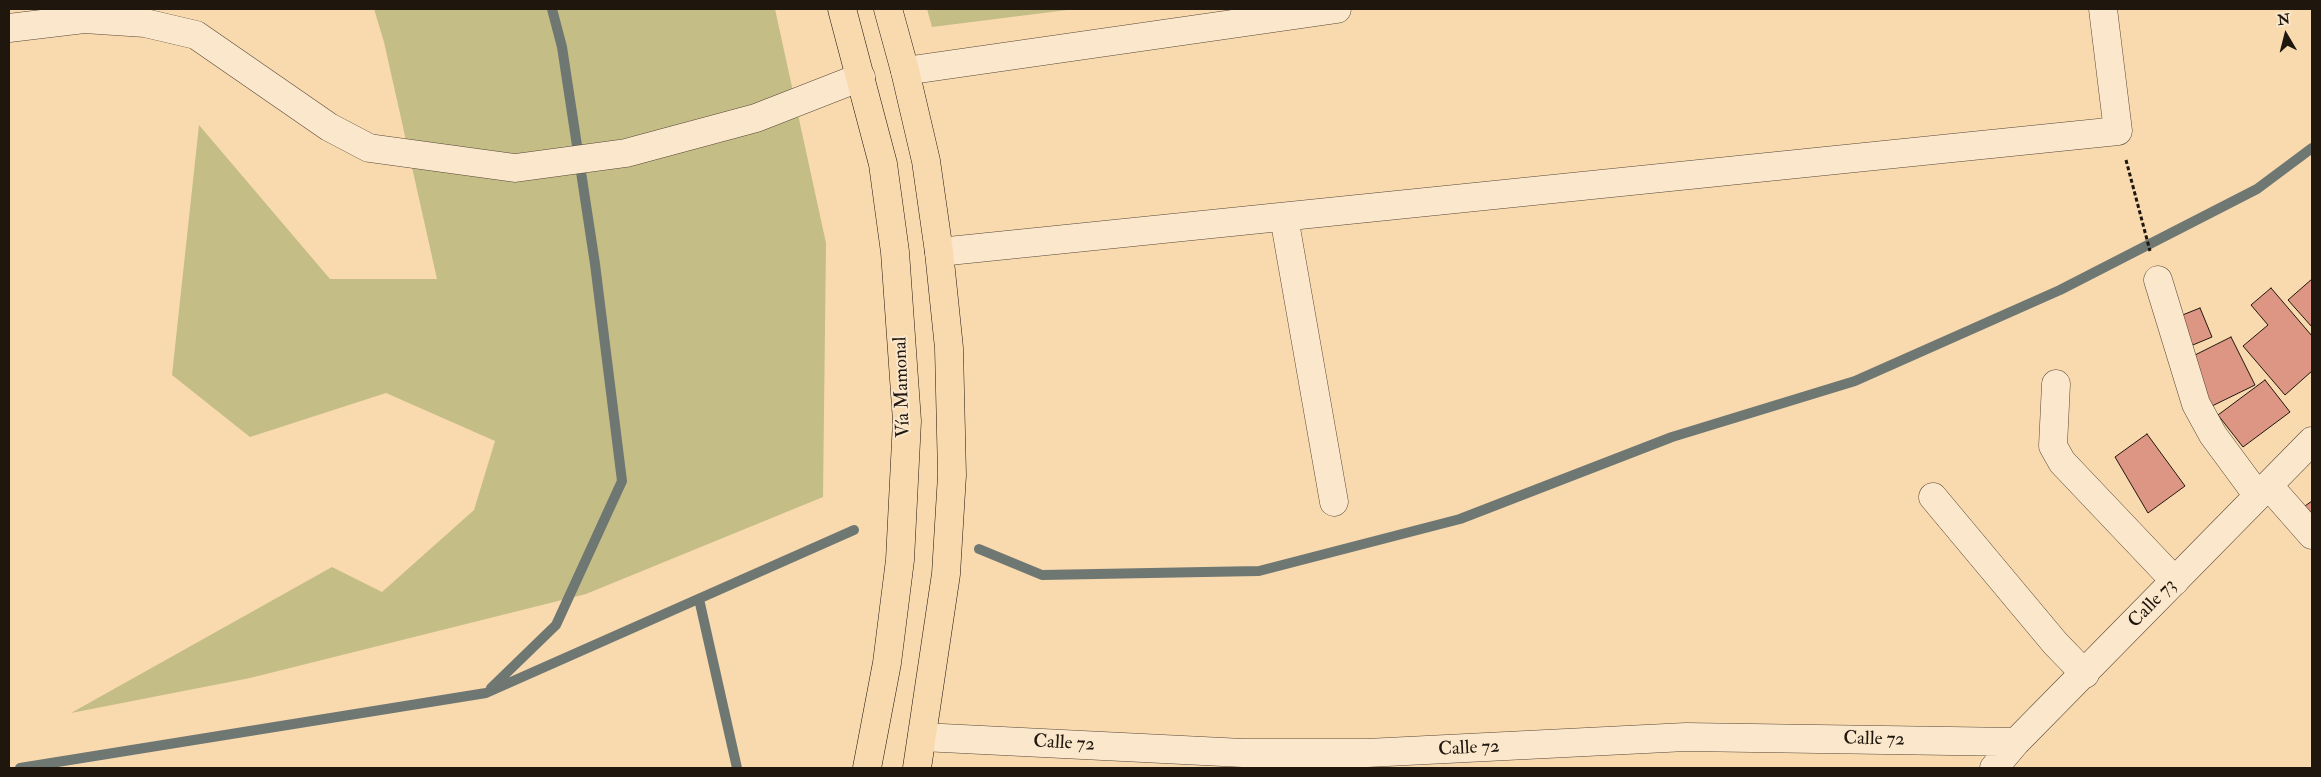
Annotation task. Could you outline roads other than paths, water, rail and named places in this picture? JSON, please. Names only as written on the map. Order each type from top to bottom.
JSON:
[{"type":"main road","name":"Vía Mamonal","points":[[842,9],[883,164],[895,252],[907,421],[900,560],[887,663],[867,768]]},
{"type":"main road","points":[[888,9],[926,161],[939,252],[949,348],[952,475],[946,574],[917,768]]},
{"type":"street","points":[[905,71],[1337,9]]},
{"type":"street","points":[[939,252],[2118,130],[2103,9]]},
{"type":"street","points":[[9,28],[84,19],[145,22],[196,35],[329,128],[369,148],[515,168],[626,153],[756,118],[861,77]]},
{"type":"street","points":[[1284,217],[1334,502]]},
{"type":"street","points":[[2158,280],[2196,404],[2213,435],[2264,491],[2312,535]]},
{"type":"street","points":[[2056,384],[2053,446],[2062,462],[2175,581]]},
{"type":"street","name":"Calle 73","points":[[1994,768],[2016,742],[2085,674],[2312,441]]},
{"type":"street","points":[[1933,497],[2055,643],[2085,674]]},
{"type":"street","name":"Calle 72","points":[[922,736],[1243,761],[1686,737],[2016,742]]},
{"type":"waterway","points":[[491,688],[556,625],[622,481],[595,264],[562,47],[552,9]]},
{"type":"waterway","points":[[979,549],[1042,575],[1259,571],[1460,519],[1672,437],[1855,381],[2060,290],[2257,189],[2312,148]]},
{"type":"waterway","points":[[20,768],[486,693],[854,530]]},
{"type":"waterway","points":[[699,599],[737,768]]}]
